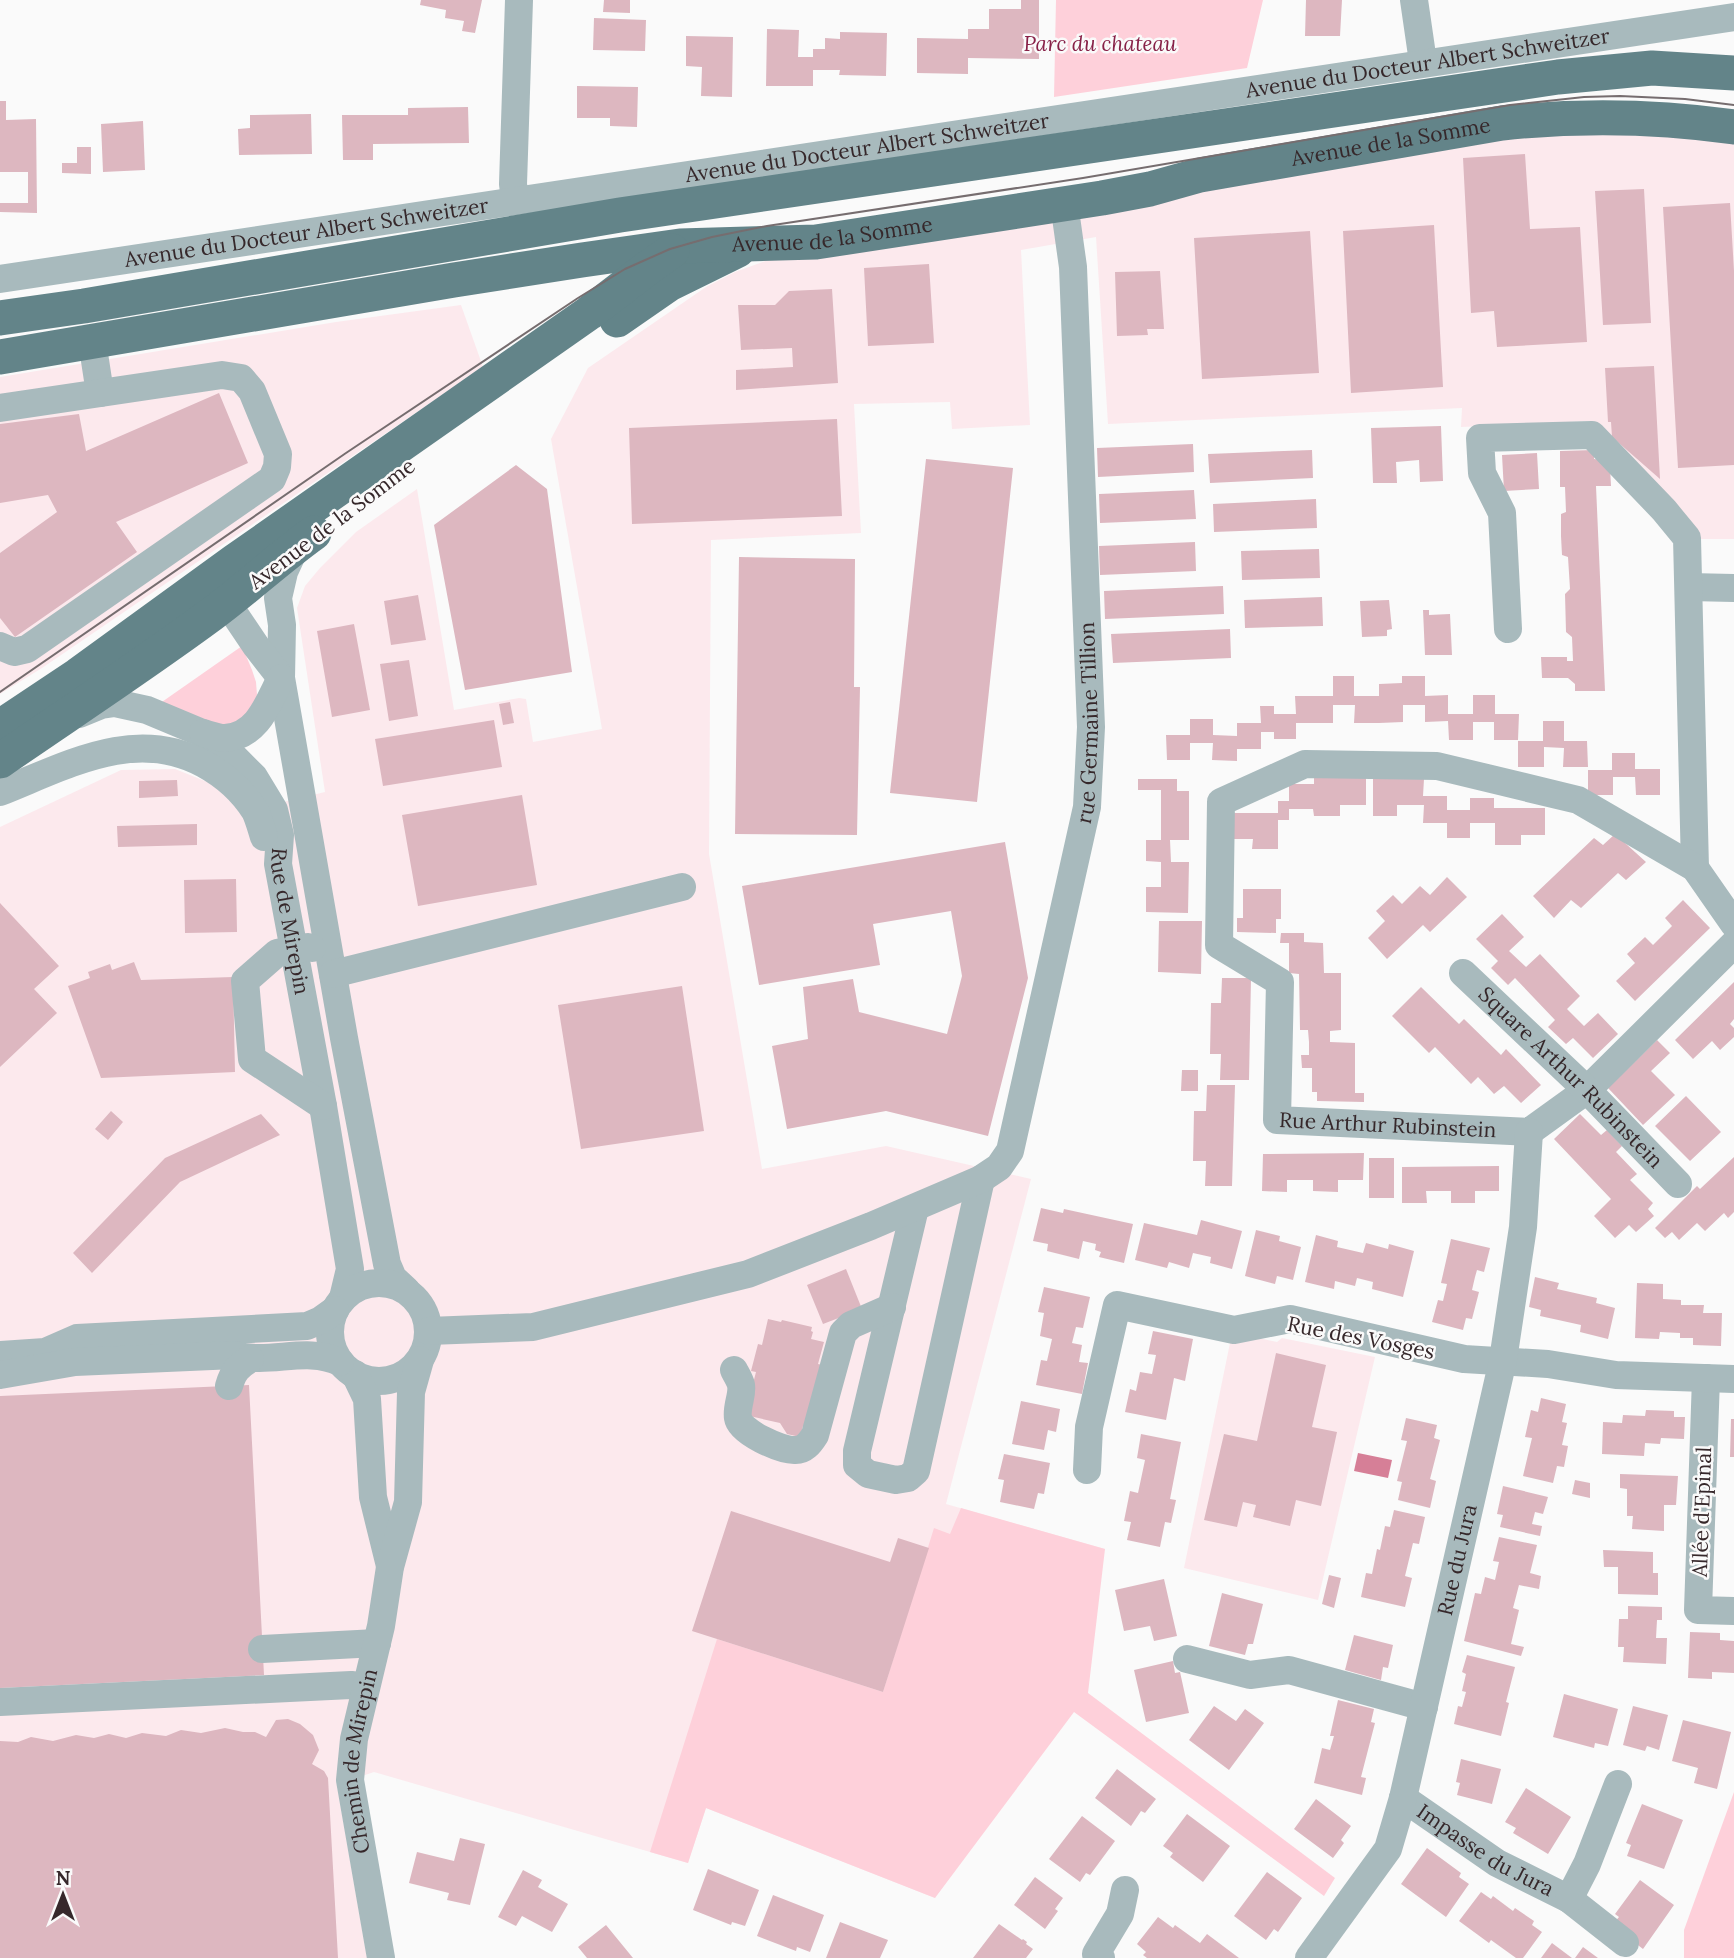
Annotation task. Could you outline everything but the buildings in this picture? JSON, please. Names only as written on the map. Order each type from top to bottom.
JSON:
[{"type":"main road","name":"Avenue de la Somme","points":[[0,318],[598,219],[1558,77],[1652,68],[1734,73]]},
{"type":"main road","name":"Avenue de la Somme","points":[[0,761],[164,649],[227,603],[296,545],[662,288],[747,245],[816,242],[1065,203],[1150,189],[1200,175],[1450,131],[1532,120],[1668,119],[1734,127]]},
{"type":"main road","name":"Avenue de la Somme","points":[[0,729],[680,246],[727,220],[984,178],[1030,154]]},
{"type":"main road","points":[[0,357],[454,280],[680,246],[747,245]]},
{"type":"street","points":[[515,200],[513,184],[519,0]]},
{"type":"street","points":[[1415,0],[1423,62]]},
{"type":"street","name":"Avenue du Docteur Albert Schweitzer","points":[[0,279],[1734,17]]},
{"type":"street","points":[[1652,68],[1734,53]]},
{"type":"street","points":[[1632,118],[1666,105],[1734,112]]},
{"type":"street","name":"rue Germaine Tillion","points":[[429,1331],[533,1327],[735,1277],[915,1208],[981,1179],[999,1167],[1010,1151],[1087,807],[1091,727],[1082,457],[1073,267],[1065,203]]},
{"type":"street","points":[[0,333],[84,306]]},
{"type":"street","points":[[92,341],[100,393]]},
{"type":"street","points":[[0,408],[222,375],[241,378],[252,391],[278,454],[272,479],[27,649],[14,652],[0,646]]},
{"type":"street","points":[[1508,629],[1502,513],[1482,473],[1480,438],[1592,436],[1664,510],[1687,538],[1695,868]]},
{"type":"street","name":"Rue de Mirepin","points":[[296,545],[284,572],[278,598],[282,625],[281,678],[387,1264],[393,1278],[406,1290]]},
{"type":"street","points":[[1689,587],[1734,588]]},
{"type":"street","points":[[186,598],[213,598],[227,603],[281,678],[256,724],[243,734],[223,738],[202,733]]},
{"type":"street","name":"Rue de Mirepin","points":[[0,729],[10,733],[48,728],[101,705],[115,703],[147,710],[202,733],[233,756],[254,777],[265,793],[274,810],[280,835],[278,864],[350,1269],[339,1304]]},
{"type":"street","points":[[0,792],[102,752],[127,748],[164,749],[190,756],[217,771],[240,792],[256,813],[278,864]]},
{"type":"street","name":"Rue Arthur Rubinstein","points":[[1734,924],[1695,868],[1578,800],[1437,766],[1305,764],[1221,802],[1219,945],[1280,982],[1277,1119],[1529,1132],[1587,1090],[1734,944]]},
{"type":"street","points":[[323,1106],[252,1059],[245,981],[277,953],[308,947],[320,951],[332,968],[682,887]]},
{"type":"street","name":"Square Arthur Rubinstein","points":[[1463,973],[1587,1090],[1678,1184]]},
{"type":"street","name":"Rue du Jura","points":[[1309,1958],[1388,1849],[1403,1798],[1503,1360],[1523,1227],[1529,1132]]},
{"type":"street","points":[[915,1208],[857,1451],[858,1465],[868,1474],[896,1480],[908,1478],[916,1471],[981,1179]]},
{"type":"street","points":[[373,1283],[390,1283],[406,1290],[418,1300],[426,1315],[429,1331],[427,1346],[410,1371],[383,1381],[368,1380],[327,1356],[313,1354],[250,1359],[235,1355],[75,1362],[1,1360],[45,1352],[77,1338],[307,1326],[321,1320],[356,1288],[373,1283]]},
{"type":"street","points":[[339,1304],[331,1323],[330,1336],[334,1350],[347,1368]]},
{"type":"street","name":"Rue des Vosges","points":[[1087,1470],[1089,1427],[1117,1305],[1234,1330],[1290,1319],[1464,1359],[1548,1364],[1616,1375],[1720,1379]]},
{"type":"street","points":[[734,1370],[741,1386],[737,1420],[741,1425],[754,1436],[793,1451],[804,1448],[815,1435],[843,1333],[851,1325],[892,1307]]},
{"type":"street","points":[[229,1386],[238,1366],[250,1359]]},
{"type":"street","name":"Chemin de Mirepin","points":[[381,1958],[350,1780],[354,1739],[377,1643],[390,1567],[408,1502],[411,1392],[420,1360]]},
{"type":"street","name":"Chemin de Mirepin","points":[[347,1368],[367,1399],[373,1497],[390,1567]]},
{"type":"street","name":"Allée d'Epinal","points":[[1720,1379],[1698,1610],[1734,1611]]},
{"type":"street","points":[[262,1649],[377,1643]]},
{"type":"street","points":[[1187,1659],[1250,1675],[1289,1670],[1424,1707]]},
{"type":"street","points":[[0,1702],[330,1685],[366,1687]]},
{"type":"street","name":"Impasse du Jura","points":[[1569,1899],[1587,1864],[1619,1784]]},
{"type":"street","name":"Impasse du Jura","points":[[1403,1798],[1497,1863],[1569,1899],[1625,1943]]},
{"type":"street","points":[[1101,1958],[1096,1954],[1121,1914],[1125,1890]]},
{"type":"shaded area","points":[[1557,128],[1734,141],[1734,539],[1696,539],[1590,421],[1461,427],[1462,408],[1108,424],[1096,237],[1021,250],[1030,425],[952,429],[950,402],[854,404],[861,533],[711,540],[709,854],[762,1169],[886,1146],[1031,1179],[946,1504],[1105,1549],[935,1898],[706,1808],[688,1863],[374,1772],[350,1780],[336,1780],[367,1958],[0,1958],[0,827],[121,770],[175,769],[215,785],[242,812],[325,792],[297,608],[305,586],[356,532],[417,489],[454,710],[526,699],[533,742],[602,729],[551,439],[588,368],[706,287],[735,272],[768,260]]},
{"type":"shaded area","points":[[461,305],[483,367],[0,694],[0,377],[336,322]]},
{"type":"shaded area","points":[[1254,1337],[1277,1342],[1282,1338],[1375,1357],[1318,1600],[1184,1568],[1230,1343]]},
{"type":"shaded area","points":[[1358,1453],[1392,1460],[1388,1478],[1354,1471]]},
{"type":"green space","name":"Parc du chateau","points":[[1056,0],[1263,0],[1247,68],[1054,97]]},
{"type":"green space","points":[[242,646],[256,682],[257,695],[254,705],[241,721],[215,727],[159,704]]},
{"type":"green space","points":[[961,1508],[1105,1549],[1088,1693],[1335,1878],[1324,1896],[1074,1712],[935,1898],[706,1808],[688,1863],[650,1852],[717,1639],[883,1692],[934,1528],[950,1534]]},
{"type":"green space","points":[[1734,1792],[1734,1958],[1684,1958],[1684,1930]]},
{"type":"tram line","points":[[0,692],[346,453],[578,298],[625,269],[670,249],[767,226],[1083,178],[1510,105],[1620,96],[1685,99],[1734,105]]}]
